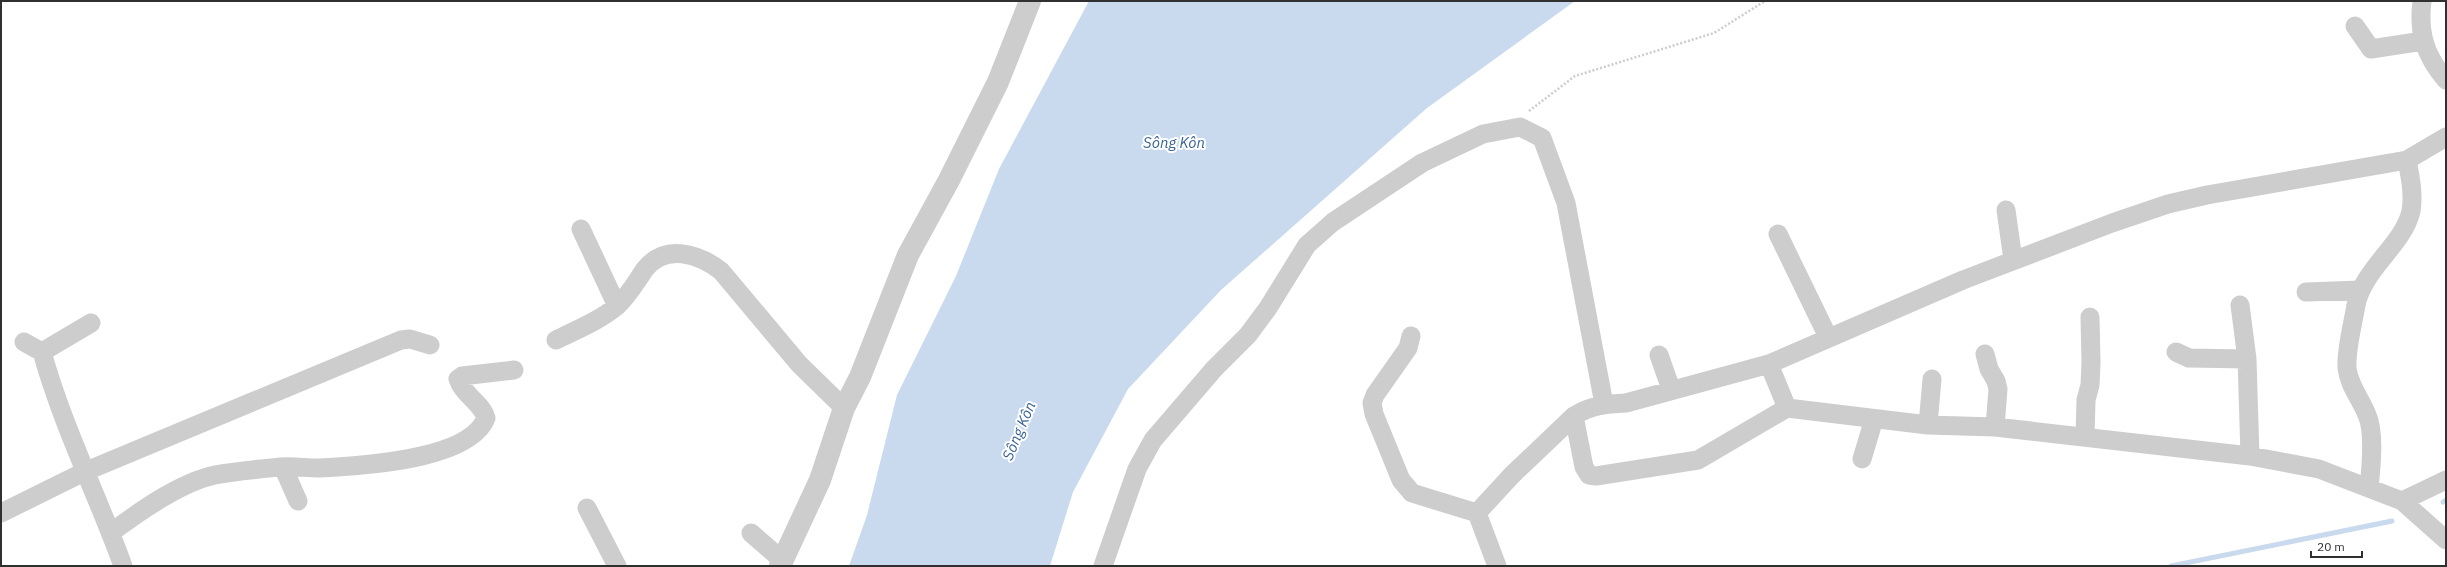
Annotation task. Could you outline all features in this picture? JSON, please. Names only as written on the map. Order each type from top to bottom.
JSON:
[{"type":"street","points":[[751,533],[781,563],[820,480],[844,408],[871,350],[908,255],[949,180],[998,82],[1030,1]]},
{"type":"street","points":[[2422,1],[2420,14],[2423,41],[2431,60],[2446,80]]},
{"type":"street","points":[[2355,26],[2371,49],[2423,41]]},
{"type":"street","points":[[1102,566],[1137,469],[1153,440],[1214,369],[1248,335],[1268,308],[1307,244],[1333,222],[1422,163],[1483,134],[1520,127],[1542,138],[1566,203],[1604,404]]},
{"type":"street","points":[[1477,512],[1512,475],[1574,416],[1586,409],[1604,404],[1626,403],[1671,389],[1769,364],[1828,337],[2013,260],[2168,204],[2207,195],[2407,160],[2446,137]]},
{"type":"street","points":[[2370,488],[2372,453],[2368,416],[2356,395],[2347,368],[2357,302],[2361,290],[2365,281],[2405,224],[2411,212],[2412,188],[2407,160]]},
{"type":"street","points":[[2006,210],[2013,260]]},
{"type":"street","points":[[581,230],[617,306]]},
{"type":"street","points":[[1778,234],[1828,337]]},
{"type":"street","points":[[556,340],[605,316],[629,294],[646,268],[657,258],[670,253],[684,253],[708,261],[721,271],[795,358],[844,408]]},
{"type":"street","points":[[2306,292],[2361,290]]},
{"type":"street","points":[[2240,306],[2247,360],[2250,456]]},
{"type":"street","points":[[2085,437],[2086,400],[2090,385],[2091,363],[2090,317]]},
{"type":"street","points":[[42,352],[91,323]]},
{"type":"street","points":[[1411,336],[1408,348],[1375,395],[1372,403],[1374,414],[1401,480],[1412,493],[1477,512]]},
{"type":"street","points":[[1,513],[84,472],[401,340],[410,339],[430,345]]},
{"type":"street","points":[[24,342],[42,352],[53,393],[84,472],[112,532],[123,566]]},
{"type":"street","points":[[2176,352],[2189,358],[2247,360]]},
{"type":"street","points":[[1659,354],[1671,389]]},
{"type":"street","points":[[1985,354],[1989,370],[1996,380],[1998,389],[1995,427]]},
{"type":"street","points":[[1769,364],[1787,408]]},
{"type":"street","points":[[112,532],[159,500],[194,482],[214,475],[283,467],[318,468],[414,458],[446,450],[472,436],[484,424],[486,418],[481,408],[473,402],[458,379],[462,376],[514,370]]},
{"type":"street","points":[[1928,425],[1932,379]]},
{"type":"street","points":[[1574,416],[1584,467],[1589,475],[1596,476],[1698,460],[1787,408],[1928,425],[1995,427],[2085,437],[2250,456],[2319,469],[2402,502],[2446,540]]},
{"type":"street","points":[[1862,460],[1874,418]]},
{"type":"street","points":[[283,467],[298,501]]},
{"type":"street","points":[[2402,502],[2446,480]]},
{"type":"street","points":[[587,508],[617,566]]},
{"type":"street","points":[[1477,512],[1497,566]]},
{"type":"path","points":[[1506,129],[1575,76],[1714,33],[1765,1]]},
{"type":"water","name":"Sông Kôn","points":[[1089,1],[1575,1],[1427,108],[1221,290],[1128,389],[1073,492],[1050,566],[849,566],[867,515],[897,395],[956,276],[999,169]]},
{"type":"waterway","points":[[2171,566],[2392,521]]}]
